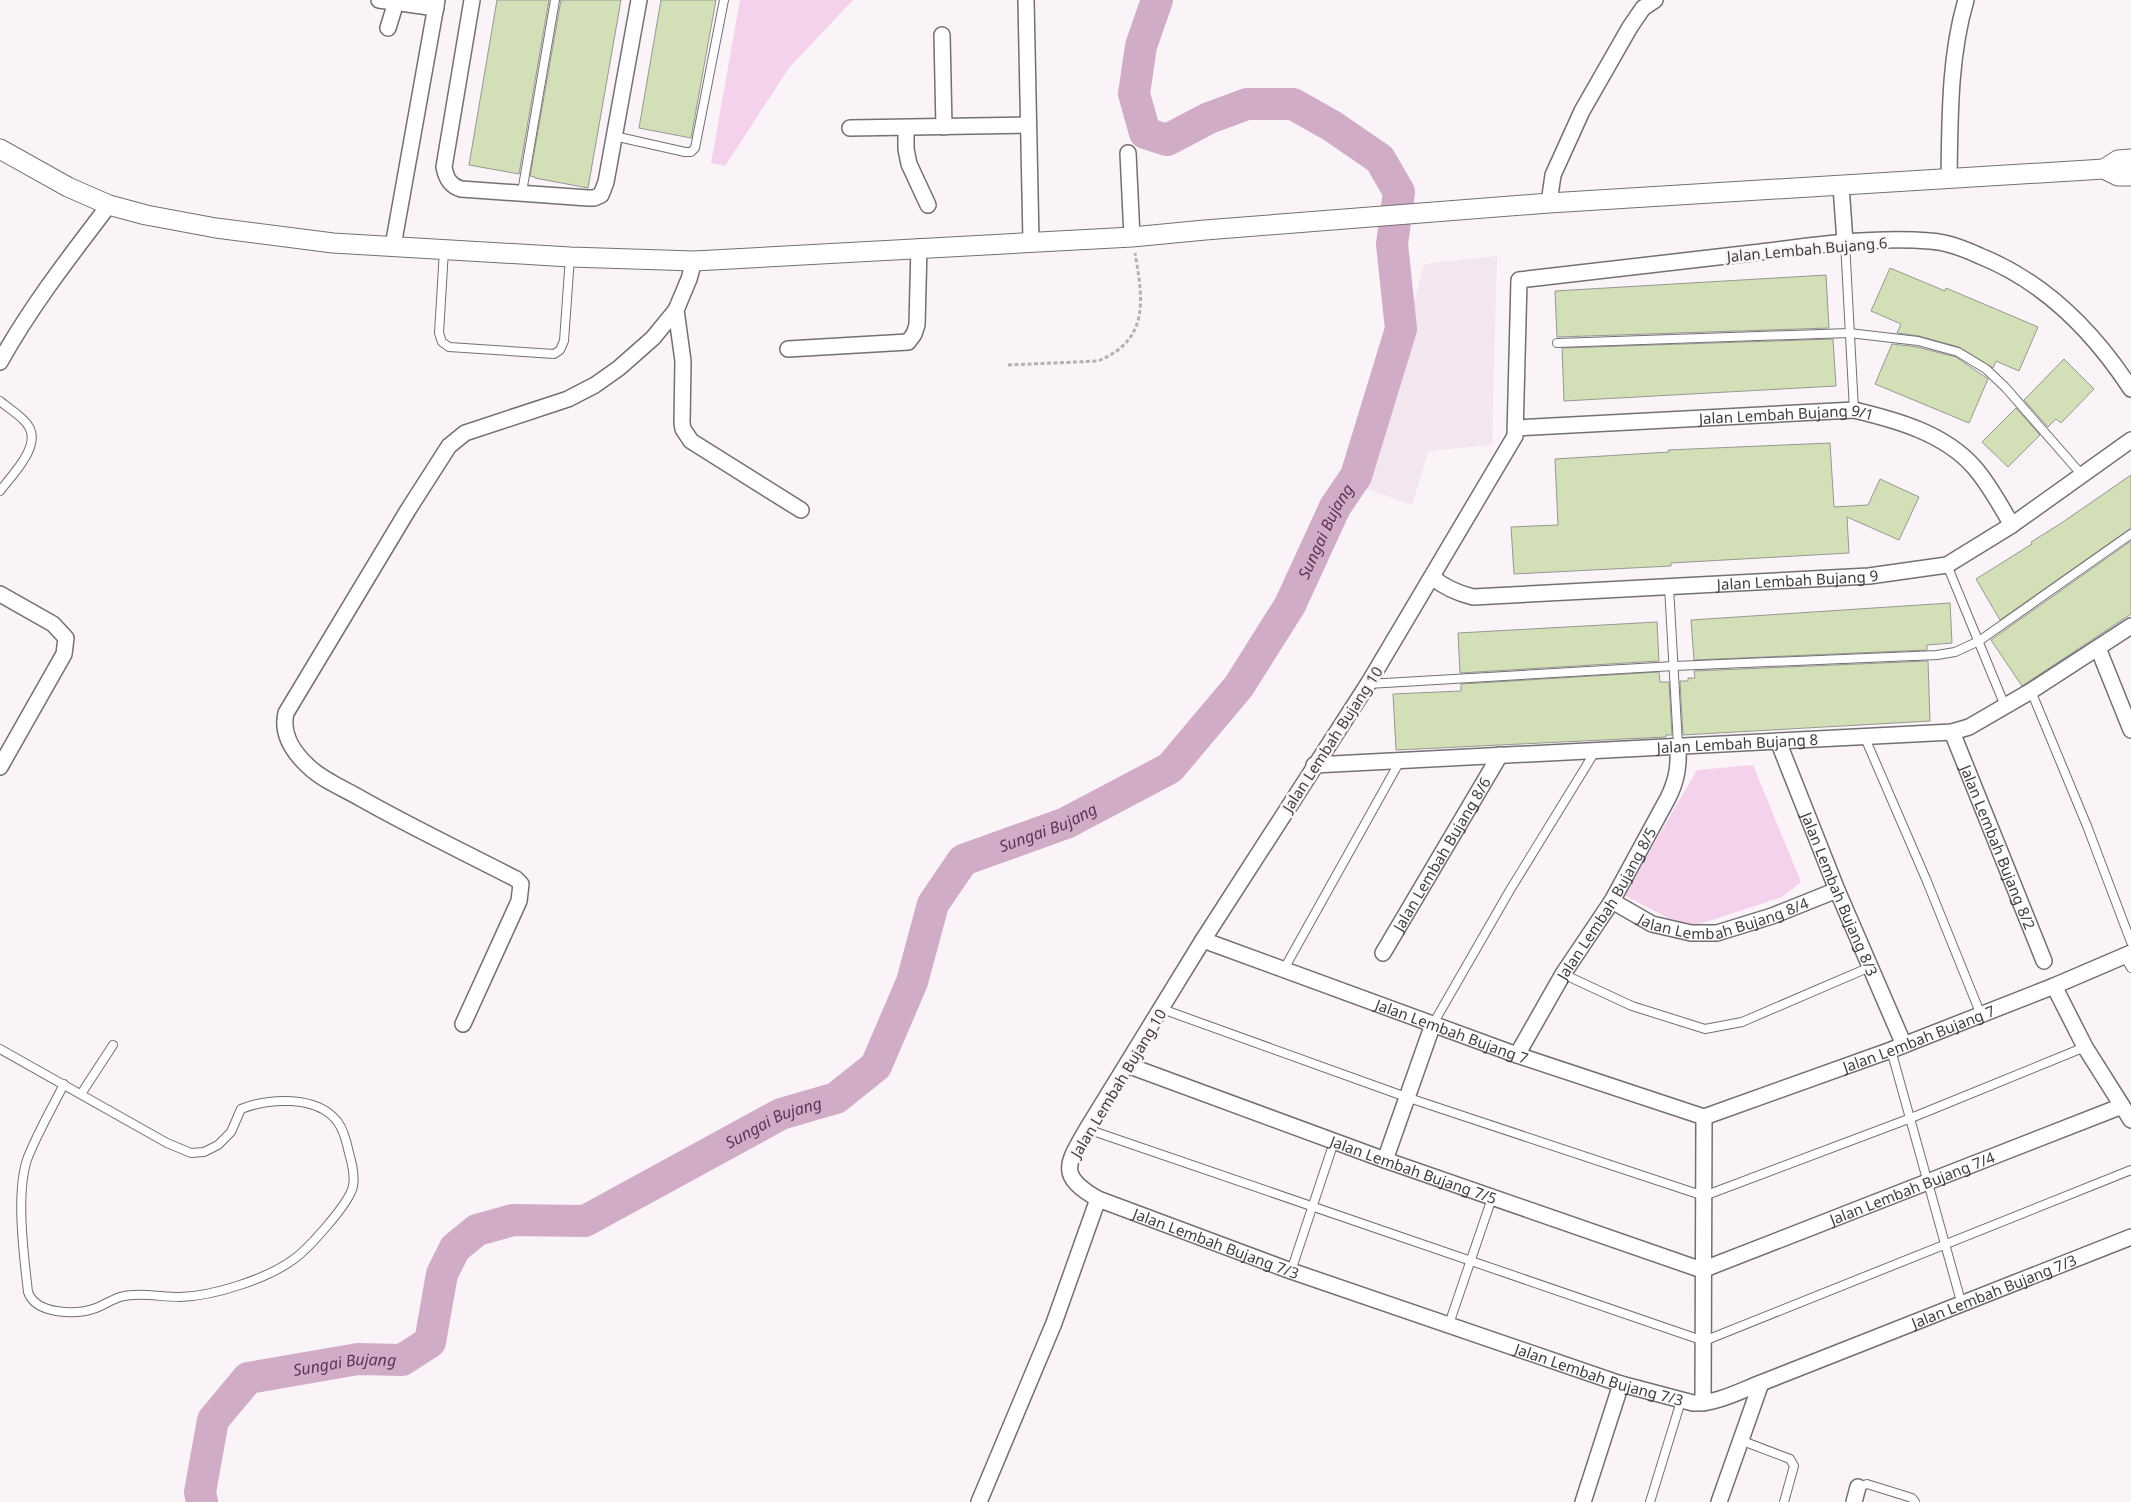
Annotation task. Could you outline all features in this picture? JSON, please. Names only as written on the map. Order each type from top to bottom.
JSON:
[{"type":"street","points":[[379,0],[436,4],[393,246]]},
{"type":"street","points":[[472,0],[444,167],[446,175],[454,187],[588,198],[601,195],[606,182],[639,0]]},
{"type":"street","points":[[1026,0],[1031,241]]},
{"type":"street","points":[[1549,203],[1553,175],[1582,111],[1630,27],[1643,8],[1655,0]]},
{"type":"street","points":[[1949,178],[1950,116],[1955,62],[1966,0]]},
{"type":"street","points":[[388,28],[396,2]]},
{"type":"street","points":[[942,35],[944,127]]},
{"type":"street","points":[[850,128],[1028,125]]},
{"type":"street","points":[[906,128],[906,149],[909,164],[928,205]]},
{"type":"street","points":[[0,149],[68,187],[109,204],[146,215],[216,228],[324,242],[570,257],[694,261],[919,247],[1132,237],[1549,203],[2104,169],[2118,160],[2131,159]]},
{"type":"street","points":[[1128,153],[1132,237]]},
{"type":"street","points":[[2104,169],[2118,176],[2131,176]]},
{"type":"street","points":[[1842,186],[1845,242]]},
{"type":"street","points":[[0,362],[14,336],[54,277],[109,204]]},
{"type":"street","name":"Jalan Lembah Bujang 6","points":[[1519,280],[1845,242],[1931,241],[1963,249],[1993,261],[2029,280],[2062,306],[2084,328],[2120,372],[2131,389]]},
{"type":"street","points":[[788,350],[908,342],[914,334],[917,325],[919,247]]},
{"type":"street","points":[[464,1024],[520,901],[521,884],[516,879],[382,810],[310,768],[299,758],[286,736],[284,725],[286,713],[408,510],[449,446],[465,433],[568,399],[595,385],[619,368],[653,338],[676,310],[687,286],[694,261]]},
{"type":"street","name":"Jalan Lembah Bujang 10","points":[[1070,1175],[1072,1155],[1087,1129],[1162,1009],[1202,940],[1368,684],[1510,445],[1516,428],[1519,280]]},
{"type":"street","points":[[676,310],[682,361],[682,423],[686,435],[691,441],[801,510]]},
{"type":"street","name":"Jalan Lembah Bujang 9/1","points":[[1516,428],[1854,410],[1891,419],[1921,431],[1951,447],[1974,466],[1994,493],[2012,525]]},
{"type":"street","name":"Jalan Lembah Bujang 9","points":[[1432,577],[1442,586],[1459,594],[1473,596],[1669,588],[1869,576],[1947,565],[2012,525],[2131,440]]},
{"type":"street","points":[[0,594],[53,624],[66,638],[64,654],[0,767]]},
{"type":"street","name":"Jalan Lembah Bujang 8","points":[[1314,765],[1952,732],[1968,727],[2031,691],[2131,626]]},
{"type":"street","points":[[2098,648],[2131,730]]},
{"type":"street","name":"Jalan Lembah Bujang 8/2","points":[[1952,732],[2044,961]]},
{"type":"street","name":"Jalan Lembah Bujang 8/3","points":[[1778,741],[1837,890],[1870,967],[1897,1047]]},
{"type":"street","name":"Jalan Lembah Bujang 8/5","points":[[1517,1055],[1562,974],[1612,901],[1676,783],[1679,763],[1678,745]]},
{"type":"street","name":"Jalan Lembah Bujang 8/6","points":[[1382,953],[1500,755]]},
{"type":"street","name":"Jalan Lembah Bujang 8/4","points":[[1612,901],[1652,924],[1690,933],[1717,933],[1772,916],[1837,890]]},
{"type":"street","name":"Jalan Lembah Bujang 7","points":[[1202,940],[1517,1055],[1704,1117],[1897,1047],[2129,959]]},
{"type":"street","points":[[2054,986],[2085,1046],[2131,1120]]},
{"type":"street","points":[[1385,1160],[1433,1024]]},
{"type":"street","name":"Jalan Lembah Bujang 7/5","points":[[1127,1065],[1334,1142],[1702,1270]]},
{"type":"street","name":"Jalan Lembah Bujang 7/4","points":[[1702,1270],[2122,1106]]},
{"type":"street","points":[[1703,1403],[1704,1117]]},
{"type":"street","name":"Jalan Lembah Bujang 7/3","points":[[1070,1175],[1080,1189],[1098,1199],[1291,1271],[1621,1384],[1682,1401],[1703,1403],[1761,1383],[2131,1237]]},
{"type":"street","points":[[979,1502],[1054,1323],[1098,1199]]},
{"type":"street","points":[[1719,1502],[1761,1383]]},
{"type":"street","points":[[1583,1502],[1621,1384]]},
{"type":"street","points":[[1854,1502],[1858,1487]]},
{"type":"lane","points":[[522,192],[555,0]]},
{"type":"lane","points":[[614,136],[685,152],[691,152],[695,148],[724,0]]},
{"type":"lane","points":[[1845,242],[1854,410]]},
{"type":"lane","points":[[444,250],[439,333],[445,345],[449,347],[554,354],[560,350],[564,341],[570,257]]},
{"type":"lane","points":[[1556,343],[1849,333],[1918,341],[1958,352],[1986,369],[2082,474]]},
{"type":"lane","points":[[0,402],[26,423],[32,434],[30,450],[0,491]]},
{"type":"lane","points":[[1368,684],[1674,666],[1937,655],[1955,652],[1979,641],[2131,534]]},
{"type":"lane","points":[[1947,565],[2005,706]]},
{"type":"lane","points":[[1669,588],[1678,745]]},
{"type":"lane","points":[[2031,691],[2131,942]]},
{"type":"lane","points":[[1865,738],[1926,879],[1981,1015]]},
{"type":"lane","points":[[1433,1024],[1510,890],[1596,750]]},
{"type":"lane","points":[[1284,969],[1400,760]]},
{"type":"lane","points":[[1562,974],[1632,1006],[1705,1029],[1742,1022],[1870,967]]},
{"type":"lane","points":[[1162,1009],[1406,1097],[1704,1196],[1911,1118],[2085,1046]]},
{"type":"lane","points":[[81,1094],[113,1045]]},
{"type":"lane","points":[[1897,1047],[1911,1118],[1962,1305]]},
{"type":"lane","points":[[0,1049],[64,1084],[167,1143],[191,1152],[204,1152],[218,1145],[231,1132],[241,1109],[252,1104],[296,1102],[322,1108],[337,1122],[347,1144],[353,1172],[353,1187],[345,1204],[294,1259],[270,1273],[241,1285],[182,1297],[135,1294],[120,1297],[96,1308],[82,1311],[62,1311],[45,1308],[36,1304],[30,1298],[28,1292],[22,1235],[23,1182],[28,1158],[64,1084]]},
{"type":"lane","points":[[1087,1129],[1704,1341],[1946,1242],[2131,1170]]},
{"type":"lane","points":[[1291,1271],[1334,1142]]},
{"type":"lane","points":[[1449,1324],[1492,1198]]},
{"type":"lane","points":[[1650,1502],[1682,1401]]},
{"type":"lane","points":[[1740,1440],[1790,1459],[1794,1466],[1784,1502]]},
{"type":"lane","points":[[1858,1487],[1867,1484],[1912,1498],[1915,1502]]},
{"type":"path","points":[[1008,365],[1098,361],[1110,356],[1128,339],[1137,327],[1140,315],[1138,273],[1132,237]]},
{"type":"shaded area","points":[[740,0],[853,0],[789,68],[725,166],[711,163]]},
{"type":"shaded area","points":[[1497,256],[1492,445],[1428,451],[1412,505],[1365,488],[1424,264]]},
{"type":"shaded area","points":[[1753,765],[1801,882],[1782,897],[1687,928],[1624,895],[1697,770]]},
{"type":"building","points":[[497,0],[549,0],[519,174],[469,165]]},
{"type":"building","points":[[561,0],[621,0],[588,188],[530,176]]},
{"type":"building","points":[[661,0],[716,0],[691,138],[639,128]]},
{"type":"building","points":[[1890,268],[1945,291],[1946,288],[2038,327],[2019,371],[1996,361],[1993,368],[1959,347],[1919,336],[1897,333],[1901,324],[1871,311]]},
{"type":"building","points":[[1826,275],[1829,328],[1557,337],[1555,291]]},
{"type":"building","points":[[1833,339],[1836,386],[1564,401],[1562,348]]},
{"type":"building","points":[[1892,344],[1917,347],[1956,357],[1988,379],[1969,423],[1875,384]]},
{"type":"building","points":[[2064,359],[2094,389],[2061,423],[2056,419],[2048,427],[2024,400]]},
{"type":"building","points":[[2016,408],[2040,435],[2008,467],[1982,442]]},
{"type":"building","points":[[1830,443],[1834,507],[1868,505],[1880,479],[1919,497],[1899,540],[1847,517],[1849,553],[1671,563],[1671,566],[1514,574],[1511,527],[1558,525],[1555,459],[1669,452],[1668,450]]},
{"type":"building","points":[[2131,475],[2131,528],[2000,620],[1976,579],[2032,544],[2031,542]]},
{"type":"building","points":[[2131,541],[2131,614],[2022,686],[1991,640]]},
{"type":"building","points":[[1950,603],[1952,643],[1927,645],[1927,650],[1694,660],[1691,620]]},
{"type":"building","points":[[1657,622],[1659,661],[1460,673],[1458,633]]},
{"type":"building","points":[[1928,661],[1930,721],[1683,735],[1680,681],[1688,681],[1688,678],[1695,678],[1694,671]]},
{"type":"building","points":[[1659,672],[1660,682],[1669,682],[1672,735],[1666,735],[1666,737],[1396,750],[1393,694],[1461,691],[1461,684]]},
{"type":"waterway","name":"Sungai Bujang","points":[[202,1502],[200,1492],[213,1420],[248,1378],[358,1359],[402,1360],[430,1342],[442,1274],[455,1248],[477,1230],[513,1220],[585,1221],[781,1114],[836,1098],[876,1066],[912,982],[933,904],[963,860],[1066,823],[1170,768],[1239,686],[1290,605],[1335,507],[1356,476],[1401,329],[1392,244],[1399,192],[1380,159],[1332,126],[1293,104],[1247,104],[1209,118],[1167,140],[1145,133],[1134,94],[1141,46],[1157,0]]}]
